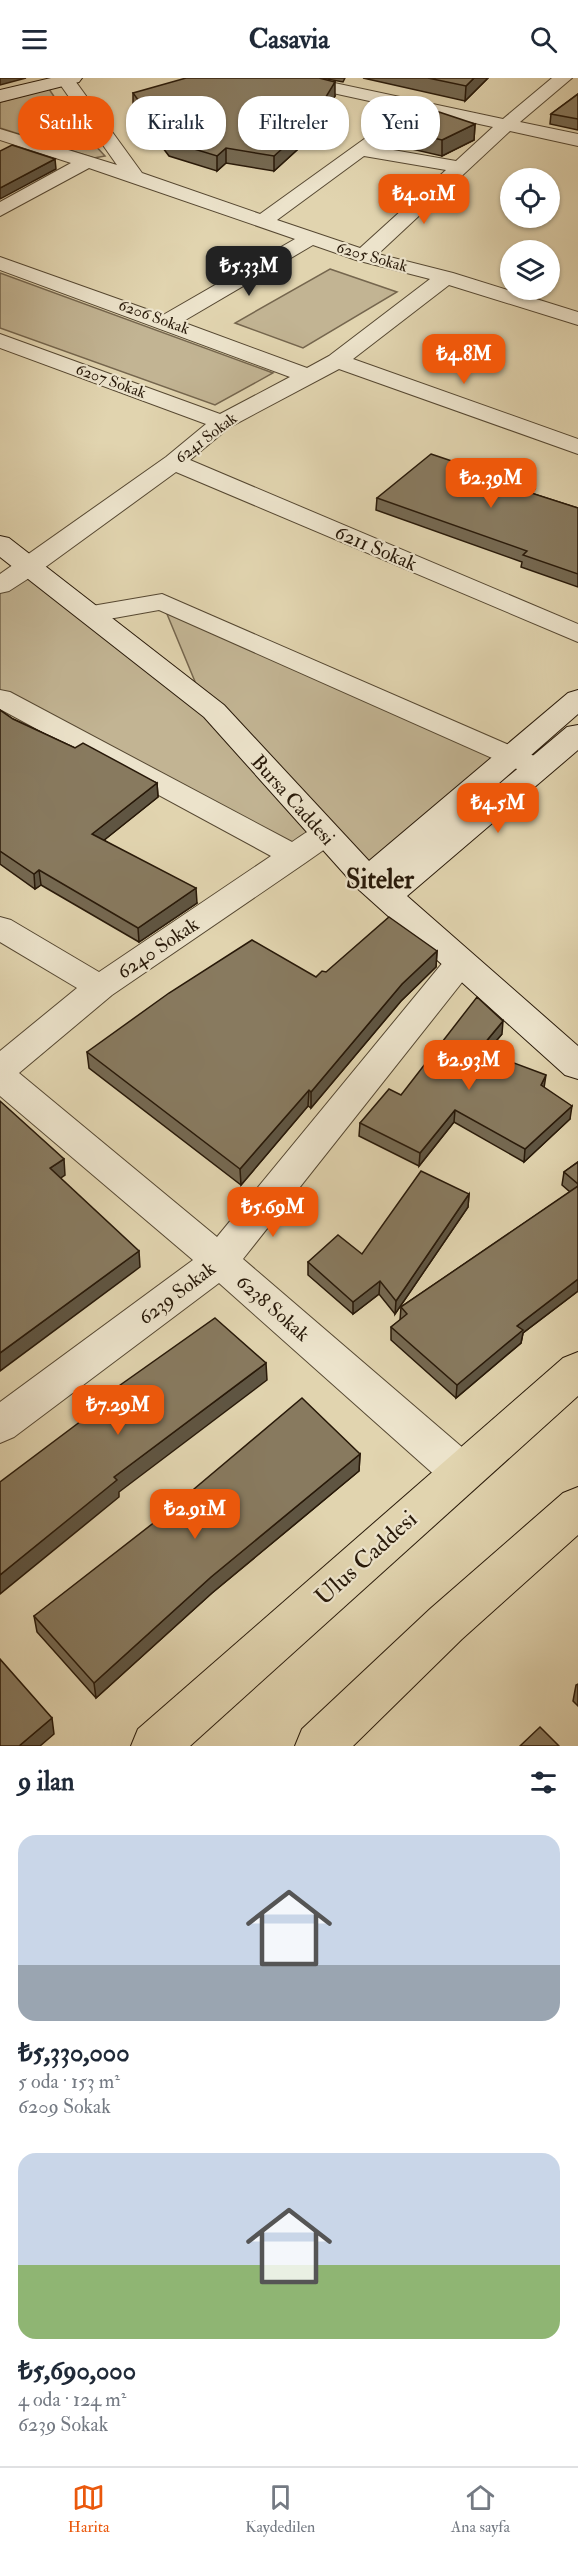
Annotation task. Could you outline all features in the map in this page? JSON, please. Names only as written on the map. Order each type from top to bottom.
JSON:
[{"type":"main road","points":[[0,96],[69,79]]},
{"type":"main road","name":"Bursa Caddesi","points":[[0,544],[31,566],[213,711],[324,836],[378,888],[460,963],[574,1057]]},
{"type":"main road","points":[[378,888],[524,762],[578,699]]},
{"type":"main road","points":[[524,762],[578,734]]},
{"type":"main road","name":"Ulus Caddesi","points":[[155,1746],[578,1370]]},
{"type":"main road","points":[[319,1746],[446,1624],[578,1507]]},
{"type":"street","points":[[287,78],[373,96]]},
{"type":"street","points":[[363,256],[506,125],[563,78]]},
{"type":"street","points":[[69,79],[135,177]]},
{"type":"street","points":[[440,110],[578,140]]},
{"type":"street","name":"6205 Sokak","points":[[0,134],[135,177],[363,256],[446,277],[578,319]]},
{"type":"street","points":[[263,221],[360,150],[460,167]]},
{"type":"street","points":[[0,210],[86,162]]},
{"type":"street","points":[[167,322],[311,238]]},
{"type":"street","name":"6206 Sokak","points":[[0,263],[167,322],[306,375]]},
{"type":"street","name":"6241 Sokak","points":[[0,585],[31,566],[174,462],[222,422],[306,375],[337,361],[446,277]]},
{"type":"street","name":"6207 Sokak","points":[[0,341],[222,422]]},
{"type":"street","points":[[337,361],[578,447]]},
{"type":"street","name":"6211 Sokak","points":[[174,462],[578,634]]},
{"type":"street","points":[[92,614],[162,602],[524,762]]},
{"type":"street","points":[[0,698],[294,856]]},
{"type":"street","name":"6240 Sokak","points":[[0,1070],[100,987],[324,836]]},
{"type":"street","points":[[0,928],[100,987]]},
{"type":"street","name":"6239 Sokak","points":[[0,1425],[220,1261],[460,963]]},
{"type":"street","name":"6238 Sokak","points":[[0,1077],[220,1261],[462,1473]]},
{"type":"shaded area","points":[[49,89],[54,96],[23,96]]},
{"type":"shaded area","points":[[18,97],[18,134],[0,128],[0,102]]},
{"type":"shaded area","points":[[69,150],[99,150],[105,156],[94,158]]},
{"type":"shaded area","points":[[330,269],[397,292],[303,348],[235,323]]},
{"type":"shaded area","points":[[0,273],[273,373],[215,405],[0,328]]},
{"type":"shaded area","points":[[31,566],[203,701],[162,602],[511,757],[368,880],[324,835],[294,856],[0,698],[0,585]]},
{"type":"building","points":[[186,78],[319,78],[335,82],[327,96],[238,96],[238,150],[226,148],[226,96],[135,96],[133,93]]},
{"type":"building","points":[[428,78],[474,78],[466,86]]},
{"type":"building","points":[[578,94],[578,119],[551,114]]},
{"type":"building","points":[[440,112],[475,124],[440,140]]},
{"type":"building","points":[[12,145],[18,147],[18,150],[27,150],[55,159],[0,188],[0,151]]},
{"type":"building","points":[[197,150],[224,150],[217,156]]},
{"type":"building","points":[[238,150],[281,150],[274,156]]},
{"type":"building","points":[[431,454],[535,489],[531,493],[578,508],[578,574],[523,555],[527,551],[377,498]]},
{"type":"building","points":[[0,710],[13,719],[75,748],[83,743],[157,783],[92,834],[196,888],[138,928],[39,870],[34,874],[0,851]]},
{"type":"building","points":[[389,917],[437,951],[402,984],[311,1092],[309,1090],[240,1169],[87,1052],[169,993],[252,940],[316,977],[322,971],[326,972]]},
{"type":"building","points":[[477,997],[503,1021],[479,1050],[546,1075],[541,1085],[572,1106],[525,1149],[455,1110],[420,1153],[360,1123],[389,1089],[401,1095]]},
{"type":"building","points":[[0,1101],[64,1159],[50,1168],[139,1251],[0,1353]]},
{"type":"building","points":[[578,1162],[578,1184],[564,1172]]},
{"type":"building","points":[[421,1171],[469,1194],[396,1301],[380,1281],[353,1302],[308,1262],[338,1235],[362,1254]]},
{"type":"building","points":[[578,1186],[578,1279],[517,1326],[523,1330],[457,1385],[391,1327],[407,1314],[401,1307]]},
{"type":"building","points":[[215,1318],[266,1363],[114,1477],[117,1480],[0,1575],[0,1482],[97,1409],[92,1405]]},
{"type":"building","points":[[302,1398],[360,1454],[211,1577],[94,1683],[34,1616],[156,1521]]},
{"type":"building","points":[[0,1659],[52,1718],[19,1746],[0,1746]]},
{"type":"building","points":[[540,1727],[559,1746],[520,1746]]},
{"type":"district","name":"Siteler","points":[[380,880]]}]
